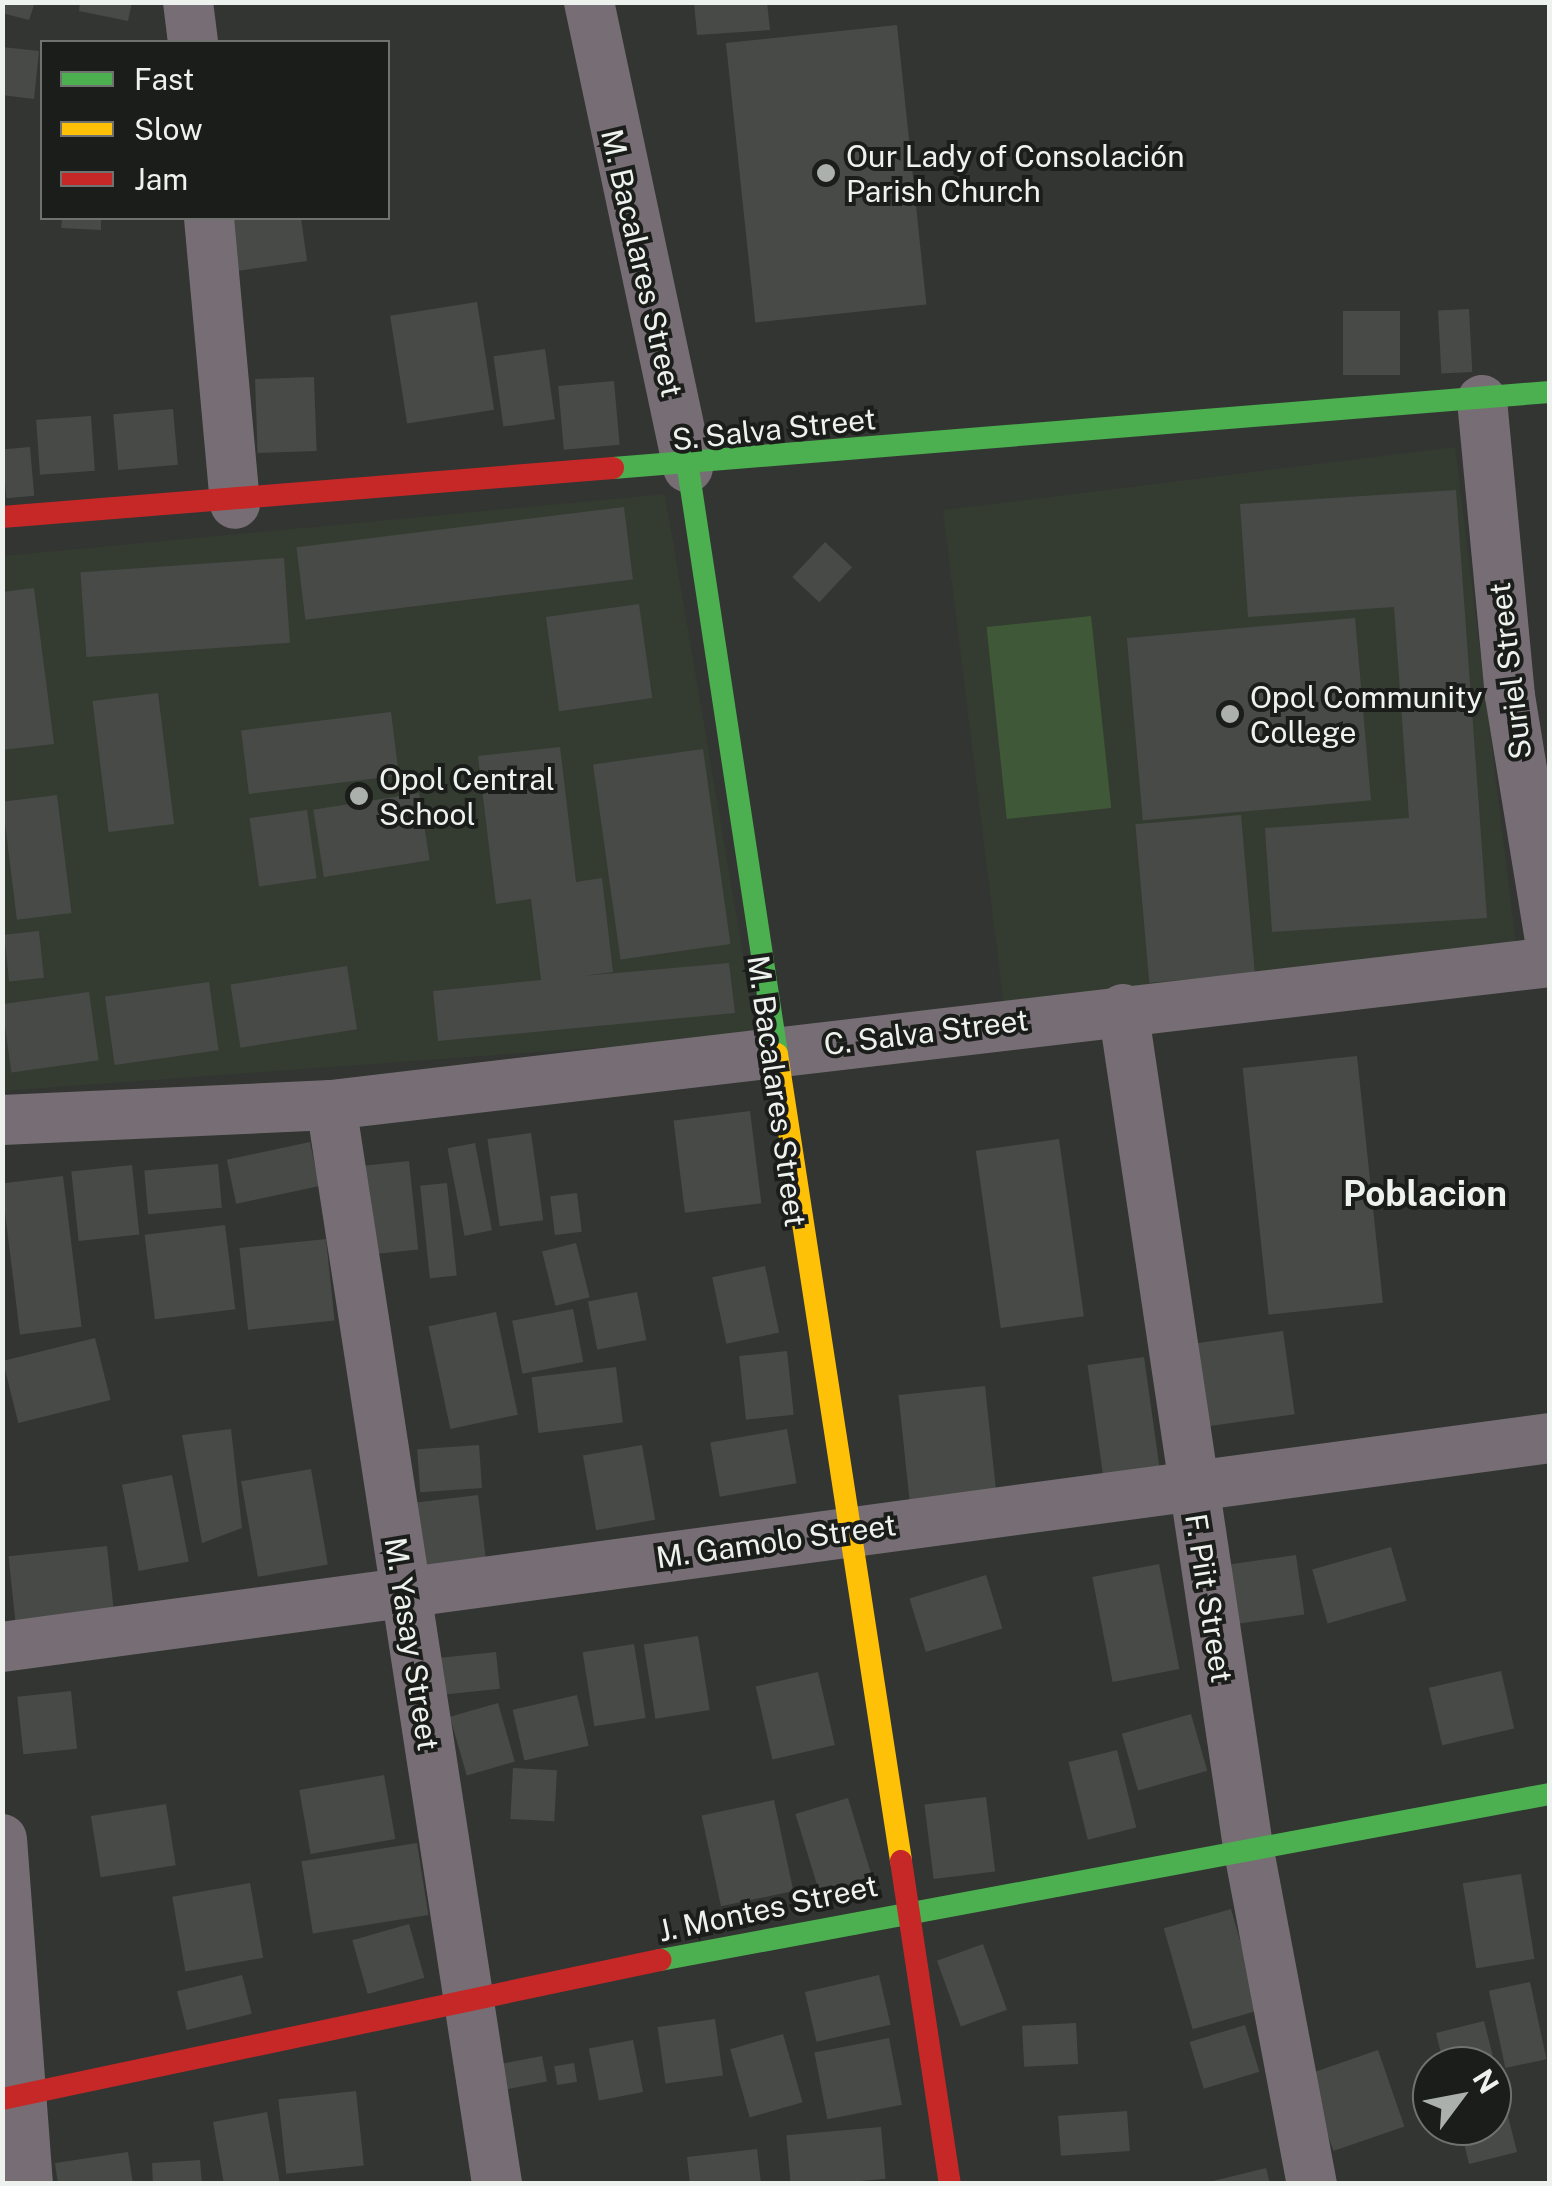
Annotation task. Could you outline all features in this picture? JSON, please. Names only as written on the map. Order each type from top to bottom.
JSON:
[{"type":"street","points":[[188,2],[193,40]]},
{"type":"street","name":"M. Bacalares Street","points":[[589,2],[688,468],[770,1050],[950,2184]]},
{"type":"street","points":[[209,220],[235,504]]},
{"type":"street","name":"S. Salva Street","points":[[2,516],[235,504],[688,468],[1550,392]]},
{"type":"street","name":"Suriel Street","points":[[1482,400],[1510,696],[1550,941]]},
{"type":"street","name":"C. Salva Street","points":[[2,1120],[331,1105],[770,1050],[1550,962]]},
{"type":"street","name":"F. Piit Street","points":[[1123,1009],[1248,1846],[1312,2184]]},
{"type":"street","name":"M. Yasay Street","points":[[331,1105],[497,2184]]},
{"type":"street","name":"M. Gamolo Street","points":[[2,1647],[1191,1483],[1550,1438]]},
{"type":"street","name":"J. Montes Street","points":[[12,2098],[471,2004],[904,1908],[1550,1794]]},
{"type":"street","points":[[2,1839],[12,2098],[28,2184]]},
{"type":"shaded area","name":"Opol Community College","points":[[1455,447],[1516,941],[1004,1004],[943,510]]},
{"type":"shaded area","name":"Opol Central School","points":[[665,494],[757,1036],[3,1091],[3,556]]},
{"type":"green space","points":[[1091,616],[1111,808],[1007,819],[987,627]]},
{"type":"building","points":[[2,2],[35,2],[29,20],[2,13]]},
{"type":"building","points":[[80,2],[132,2],[128,21],[79,11]]},
{"type":"building","points":[[694,2],[767,2],[770,30],[697,35]]},
{"type":"building","name":"Our Lady of Consolación Parish Church","points":[[897,25],[926,304],[755,322],[726,43]]},
{"type":"building","points":[[2,47],[39,51],[34,99],[2,95]]},
{"type":"building","points":[[62,220],[101,220],[101,230],[61,228]]},
{"type":"building","points":[[223,220],[301,220],[307,261],[230,272]]},
{"type":"building","points":[[477,302],[494,410],[407,423],[390,316]]},
{"type":"building","points":[[1469,309],[1472,372],[1441,374],[1438,311]]},
{"type":"building","points":[[1343,311],[1400,311],[1400,375],[1343,375]]},
{"type":"building","points":[[545,349],[555,419],[503,427],[494,356]]},
{"type":"building","points":[[314,377],[317,451],[258,453],[255,379]]},
{"type":"building","points":[[614,381],[620,445],[564,450],[558,386]]},
{"type":"building","points":[[173,409],[178,465],[118,470],[113,414]]},
{"type":"building","points":[[91,416],[95,471],[40,475],[36,420]]},
{"type":"building","points":[[30,447],[34,496],[6,498],[2,449]]},
{"type":"building","points":[[1456,490],[1487,918],[1272,932],[1265,828],[1409,818],[1394,607],[1248,617],[1240,504]]},
{"type":"building","points":[[624,507],[633,579],[305,620],[296,547]]},
{"type":"building","points":[[825,542],[852,567],[819,602],[792,577]]},
{"type":"building","points":[[284,558],[290,643],[86,657],[80,572]]},
{"type":"building","points":[[34,588],[54,744],[2,750],[2,592]]},
{"type":"building","points":[[639,604],[652,698],[559,711],[546,617]]},
{"type":"building","points":[[1355,618],[1371,800],[1143,820],[1127,638]]},
{"type":"building","points":[[158,693],[174,824],[109,832],[92,701]]},
{"type":"building","points":[[391,712],[399,776],[249,794],[241,730]]},
{"type":"building","points":[[560,747],[576,882],[602,878],[613,972],[583,976],[729,963],[735,1013],[438,1041],[433,991],[541,980],[531,899],[496,904],[478,756]]},
{"type":"building","points":[[703,749],[730,944],[620,960],[593,764]]},
{"type":"building","points":[[419,793],[430,860],[324,877],[313,810]]},
{"type":"building","points":[[57,795],[72,913],[17,920],[2,802]]},
{"type":"building","points":[[307,810],[317,878],[259,886],[250,818]]},
{"type":"building","points":[[1241,815],[1255,973],[1149,983],[1135,824]]},
{"type":"building","points":[[39,931],[44,978],[9,981],[4,935]]},
{"type":"building","points":[[347,966],[357,1029],[240,1048],[230,984]]},
{"type":"building","points":[[209,982],[219,1050],[115,1065],[105,997]]},
{"type":"building","points":[[89,992],[99,1060],[11,1073],[2,1004]]},
{"type":"building","points":[[1357,1056],[1383,1303],[1269,1315],[1243,1068]]},
{"type":"building","points":[[750,1111],[761,1203],[685,1213],[674,1120]]},
{"type":"building","points":[[531,1133],[543,1220],[500,1226],[487,1139]]},
{"type":"building","points":[[1059,1139],[1084,1316],[1001,1328],[976,1151]]},
{"type":"building","points":[[310,1142],[319,1186],[236,1204],[227,1160]]},
{"type":"building","points":[[475,1143],[492,1230],[464,1236],[448,1148]]},
{"type":"building","points":[[409,1161],[418,1250],[366,1255],[356,1167]]},
{"type":"building","points":[[218,1164],[222,1208],[148,1214],[144,1170]]},
{"type":"building","points":[[132,1165],[139,1235],[79,1241],[71,1171]]},
{"type":"building","points":[[63,1176],[82,1327],[20,1334],[2,1183]]},
{"type":"building","points":[[447,1183],[457,1275],[430,1278],[420,1186]]},
{"type":"building","points":[[577,1193],[582,1232],[555,1235],[550,1196]]},
{"type":"building","points":[[225,1225],[235,1309],[155,1319],[145,1235]]},
{"type":"building","points":[[326,1239],[335,1321],[248,1330],[239,1248]]},
{"type":"building","points":[[576,1243],[590,1297],[556,1306],[542,1251]]},
{"type":"building","points":[[765,1266],[779,1333],[726,1344],[712,1277]]},
{"type":"building","points":[[637,1292],[646,1340],[597,1350],[588,1302]]},
{"type":"building","points":[[573,1309],[583,1362],[522,1374],[512,1321]]},
{"type":"building","points":[[496,1312],[518,1415],[450,1429],[429,1326]]},
{"type":"building","points":[[1283,1331],[1295,1414],[1207,1427],[1195,1343]]},
{"type":"building","points":[[95,1338],[110,1400],[18,1423],[3,1361]]},
{"type":"building","points":[[787,1351],[794,1415],[746,1420],[739,1356]]},
{"type":"building","points":[[1144,1357],[1160,1468],[1103,1476],[1088,1365]]},
{"type":"building","points":[[616,1367],[623,1423],[538,1433],[532,1377]]},
{"type":"building","points":[[985,1386],[996,1493],[910,1503],[898,1395]]},
{"type":"building","points":[[231,1429],[242,1528],[202,1543],[182,1435]]},
{"type":"building","points":[[787,1429],[797,1483],[720,1497],[710,1443]]},
{"type":"building","points":[[479,1445],[482,1488],[420,1492],[417,1449]]},
{"type":"building","points":[[642,1445],[655,1520],[596,1530],[583,1455]]},
{"type":"building","points":[[311,1469],[328,1565],[258,1577],[241,1481]]},
{"type":"building","points":[[172,1475],[189,1561],[139,1571],[122,1485]]},
{"type":"building","points":[[478,1495],[487,1564],[423,1572],[414,1503]]},
{"type":"building","points":[[107,1546],[114,1610],[15,1620],[9,1556]]},
{"type":"building","points":[[1391,1547],[1406,1601],[1328,1623],[1312,1570]]},
{"type":"building","points":[[1296,1555],[1304,1614],[1234,1624],[1226,1565]]},
{"type":"building","points":[[1159,1564],[1179,1669],[1113,1682],[1092,1577]]},
{"type":"building","points":[[986,1575],[1002,1629],[926,1652],[909,1598]]},
{"type":"building","points":[[698,1636],[710,1710],[655,1719],[644,1645]]},
{"type":"building","points":[[634,1644],[646,1718],[594,1726],[583,1652]]},
{"type":"building","points":[[496,1652],[500,1689],[440,1695],[436,1658]]},
{"type":"building","points":[[1501,1671],[1514,1728],[1442,1745],[1429,1688]]},
{"type":"building","points":[[818,1672],[835,1745],[773,1759],[756,1686]]},
{"type":"building","points":[[71,1691],[77,1749],[23,1754],[17,1697]]},
{"type":"building","points":[[577,1695],[589,1746],[524,1761],[513,1710]]},
{"type":"building","points":[[498,1703],[515,1762],[467,1775],[450,1717]]},
{"type":"building","points":[[1191,1714],[1207,1771],[1138,1791],[1122,1734]]},
{"type":"building","points":[[1117,1750],[1136,1828],[1088,1840],[1068,1762]]},
{"type":"building","points":[[513,1768],[557,1770],[554,1821],[510,1819]]},
{"type":"building","points":[[384,1775],[395,1839],[311,1854],[299,1790]]},
{"type":"building","points":[[986,1797],[995,1871],[934,1879],[924,1805]]},
{"type":"building","points":[[848,1798],[875,1887],[823,1903],[795,1814]]},
{"type":"building","points":[[774,1800],[793,1891],[721,1906],[702,1815]]},
{"type":"building","points":[[166,1804],[176,1865],[101,1877],[91,1816]]},
{"type":"building","points":[[417,1843],[428,1915],[313,1933],[301,1861]]},
{"type":"building","points":[[1521,1874],[1534,1959],[1476,1968],[1463,1883]]},
{"type":"building","points":[[250,1883],[263,1958],[185,1972],[172,1897]]},
{"type":"building","points":[[1231,1909],[1260,2010],[1193,2029],[1164,1928]]},
{"type":"building","points":[[409,1924],[424,1978],[368,1994],[352,1940]]},
{"type":"building","points":[[983,1944],[1007,2010],[961,2027],[937,1961]]},
{"type":"building","points":[[242,1975],[252,2014],[187,2030],[177,1991]]},
{"type":"building","points":[[879,1975],[890,2025],[816,2042],[805,1992]]},
{"type":"building","points":[[1530,1982],[1546,2059],[1512,2067],[1512,2046],[1501,2046],[1489,1991]]},
{"type":"building","points":[[715,2019],[723,2075],[665,2084],[658,2027]]},
{"type":"building","points":[[1484,2021],[1490,2046],[1439,2046],[1436,2033]]},
{"type":"building","points":[[1076,2023],[1078,2064],[1024,2067],[1022,2026]]},
{"type":"building","points":[[1245,2025],[1259,2072],[1204,2089],[1190,2042]]},
{"type":"building","points":[[783,2034],[803,2102],[750,2117],[730,2049]]},
{"type":"building","points":[[889,2038],[902,2105],[827,2119],[814,2053]]},
{"type":"building","points":[[633,2040],[643,2092],[599,2101],[589,2049]]},
{"type":"building","points":[[1378,2050],[1404,2127],[1333,2151],[1307,2074]]},
{"type":"building","points":[[542,2056],[547,2082],[507,2089],[502,2064]]},
{"type":"building","points":[[574,2063],[577,2082],[557,2085],[554,2066]]},
{"type":"building","points":[[356,2091],[364,2166],[286,2174],[278,2099]]},
{"type":"building","points":[[1127,2111],[1130,2151],[1061,2156],[1058,2116]]},
{"type":"building","points":[[267,2112],[280,2184],[224,2184],[213,2122]]},
{"type":"building","points":[[881,2127],[886,2179],[791,2184],[786,2135]]},
{"type":"building","points":[[1512,2132],[1517,2152],[1469,2164],[1465,2146],[1512,2146]]},
{"type":"building","points":[[757,2149],[761,2184],[690,2184],[687,2157]]},
{"type":"building","points":[[128,2152],[133,2184],[58,2184],[55,2163]]},
{"type":"building","points":[[200,2160],[202,2184],[153,2184],[152,2163]]},
{"type":"building","points":[[1266,2168],[1270,2184],[1209,2184],[1209,2182]]},
{"type":"traffic: fast","points":[[613,468],[1550,392]]},
{"type":"traffic: fast","points":[[688,468],[777,1054]]},
{"type":"traffic: fast","points":[[660,1960],[1550,1794]]},
{"type":"traffic: slow","points":[[777,1054],[901,1861]]},
{"type":"traffic: jam","points":[[2,517],[613,468]]},
{"type":"traffic: jam","points":[[901,1861],[950,2184]]},
{"type":"traffic: jam","points":[[2,2099],[660,1960]]},
{"type":"place","name":"Our Lady of Consolación Parish Church","points":[[826,173]]},
{"type":"place","name":"Opol Community College","points":[[1230,714]]},
{"type":"place","name":"Opol Central School","points":[[359,796]]},
{"type":"district","name":"Poblacion","points":[[1425,1194]]}]
